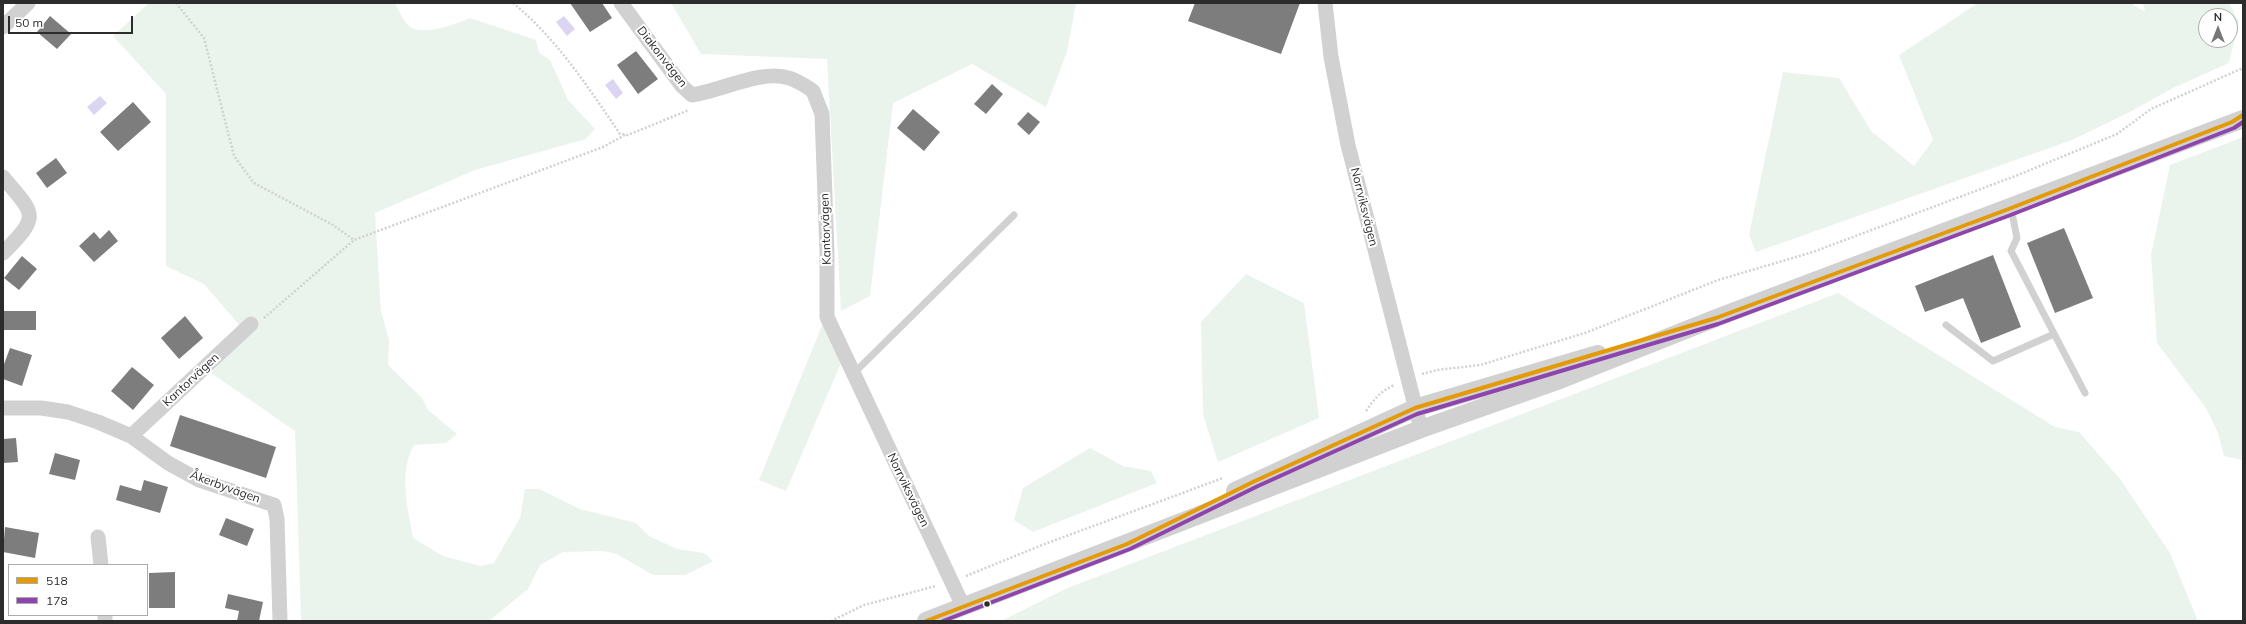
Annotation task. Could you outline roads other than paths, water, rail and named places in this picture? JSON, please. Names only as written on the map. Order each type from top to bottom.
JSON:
[{"type":"street","points":[[6,18],[28,3]]},
{"type":"street","name":"Diakonvägen","points":[[622,3],[682,86],[692,95],[708,93],[755,79],[771,77],[787,78],[803,85]]},
{"type":"street","name":"Norrviksvägen","points":[[1325,3],[1331,57],[1348,145],[1421,429]]},
{"type":"street","name":"Kantorvägen","points":[[803,85],[813,91],[822,114],[827,252],[827,317],[854,373]]},
{"type":"street","points":[[926,621],[1421,429],[1560,380],[1716,318],[2011,208],[2239,118]]},
{"type":"street","points":[[3,176],[28,206],[30,217],[24,232],[3,253]]},
{"type":"street","points":[[1127,544],[1255,481],[1415,408],[1716,318]]},
{"type":"street","name":"Kantorvägen","points":[[131,436],[251,324]]},
{"type":"street","name":"Norrviksvägen","points":[[854,373],[864,398],[963,606]]},
{"type":"street","points":[[1309,473],[1396,449],[1496,412],[1560,380]]},
{"type":"street","name":"Åkerbyvägen","points":[[3,408],[41,408],[68,412],[131,436],[168,463],[199,480],[274,505],[277,519],[280,621]]},
{"type":"street","points":[[98,538],[101,564]]},
{"type":"lane","points":[[2011,208],[2017,238],[2011,251],[2085,393]]},
{"type":"lane","points":[[854,373],[1014,215]]},
{"type":"lane","points":[[1946,325],[1993,361],[2054,334]]}]
